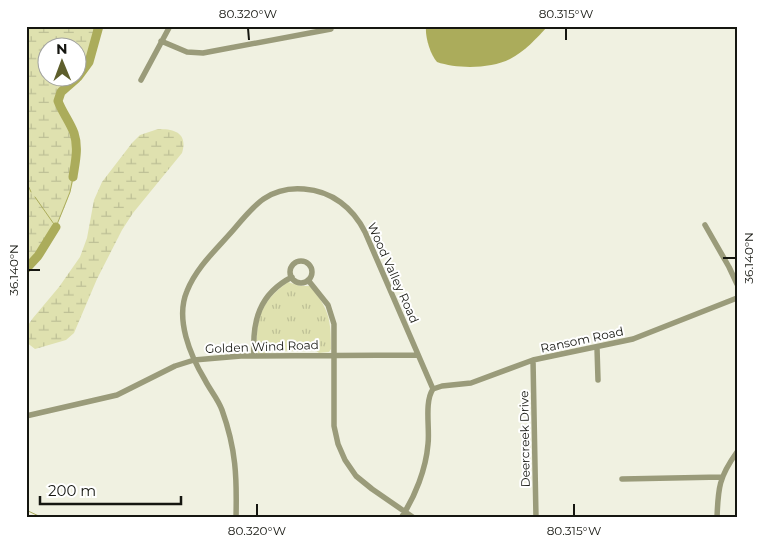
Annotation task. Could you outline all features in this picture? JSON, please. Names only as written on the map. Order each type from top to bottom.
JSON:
[{"type":"street","points":[[141,80],[170,26]]},
{"type":"street","points":[[161,41],[187,52],[203,53],[331,29],[331,26]]},
{"type":"street","name":"Wood Valley Road","points":[[194,360],[185,333],[183,314],[186,292],[197,272],[260,200],[276,192],[299,188],[309,189],[334,197],[360,221],[432,391]]},
{"type":"street","points":[[705,225],[737,284]]},
{"type":"street","points":[[303,261],[310,264],[312,269],[308,280],[299,282],[292,277],[290,270],[296,262],[303,261]]},
{"type":"street","points":[[254,356],[254,327],[257,315],[270,294],[280,283],[292,277]]},
{"type":"street","points":[[308,280],[328,305],[334,324],[334,426],[344,460],[356,476],[372,490],[414,518]]},
{"type":"street","name":"Ransom Road","points":[[432,391],[442,386],[471,383],[533,360],[597,348],[632,339],[737,298]]},
{"type":"street","points":[[597,348],[598,380]]},
{"type":"street","name":"Golden Wind Road","points":[[26,416],[117,395],[175,366],[194,360],[254,356],[418,355]]},
{"type":"street","points":[[194,360],[221,408],[231,441],[237,478],[236,518]]},
{"type":"street","name":"Deercreek Drive","points":[[533,360],[536,518]]},
{"type":"street","points":[[401,518],[415,492],[425,462],[428,443],[428,401],[432,391]]},
{"type":"street","points":[[717,518],[718,487],[724,470],[737,452]]},
{"type":"street","points":[[622,479],[722,477]]},
{"type":"green space","points":[[26,26],[99,26],[88,63],[88,38],[38,38],[38,88],[66,88],[61,92],[58,101],[75,134],[77,155],[71,190],[56,226],[26,269]]},
{"type":"green space","points":[[158,129],[175,131],[182,137],[182,153],[133,213],[122,230],[97,279],[74,333],[66,340],[35,349],[26,342],[26,328],[80,257],[87,238],[94,200],[102,182],[140,135]]},
{"type":"green space","points":[[288,282],[300,286],[310,286],[321,301],[328,315],[331,349],[329,352],[319,353],[315,350],[272,351],[263,354],[257,352],[257,330],[262,312],[271,297]]},
{"type":"shaded area","points":[[426,26],[548,26],[525,49],[510,59],[493,65],[464,67],[437,62],[428,45]]},
{"type":"waterway","points":[[88,63],[99,26]]},
{"type":"waterway","points":[[547,27],[558,26]]},
{"type":"waterway","points":[[66,88],[61,92],[58,101],[72,129],[76,144],[73,177]]},
{"type":"waterway","points":[[56,227],[70,192],[73,177]]},
{"type":"waterway","points":[[26,181],[31,192]]},
{"type":"waterway","points":[[35,197],[56,227]]},
{"type":"waterway","points":[[26,269],[38,256],[56,227]]},
{"type":"waterway","points":[[26,510],[43,518]]}]
